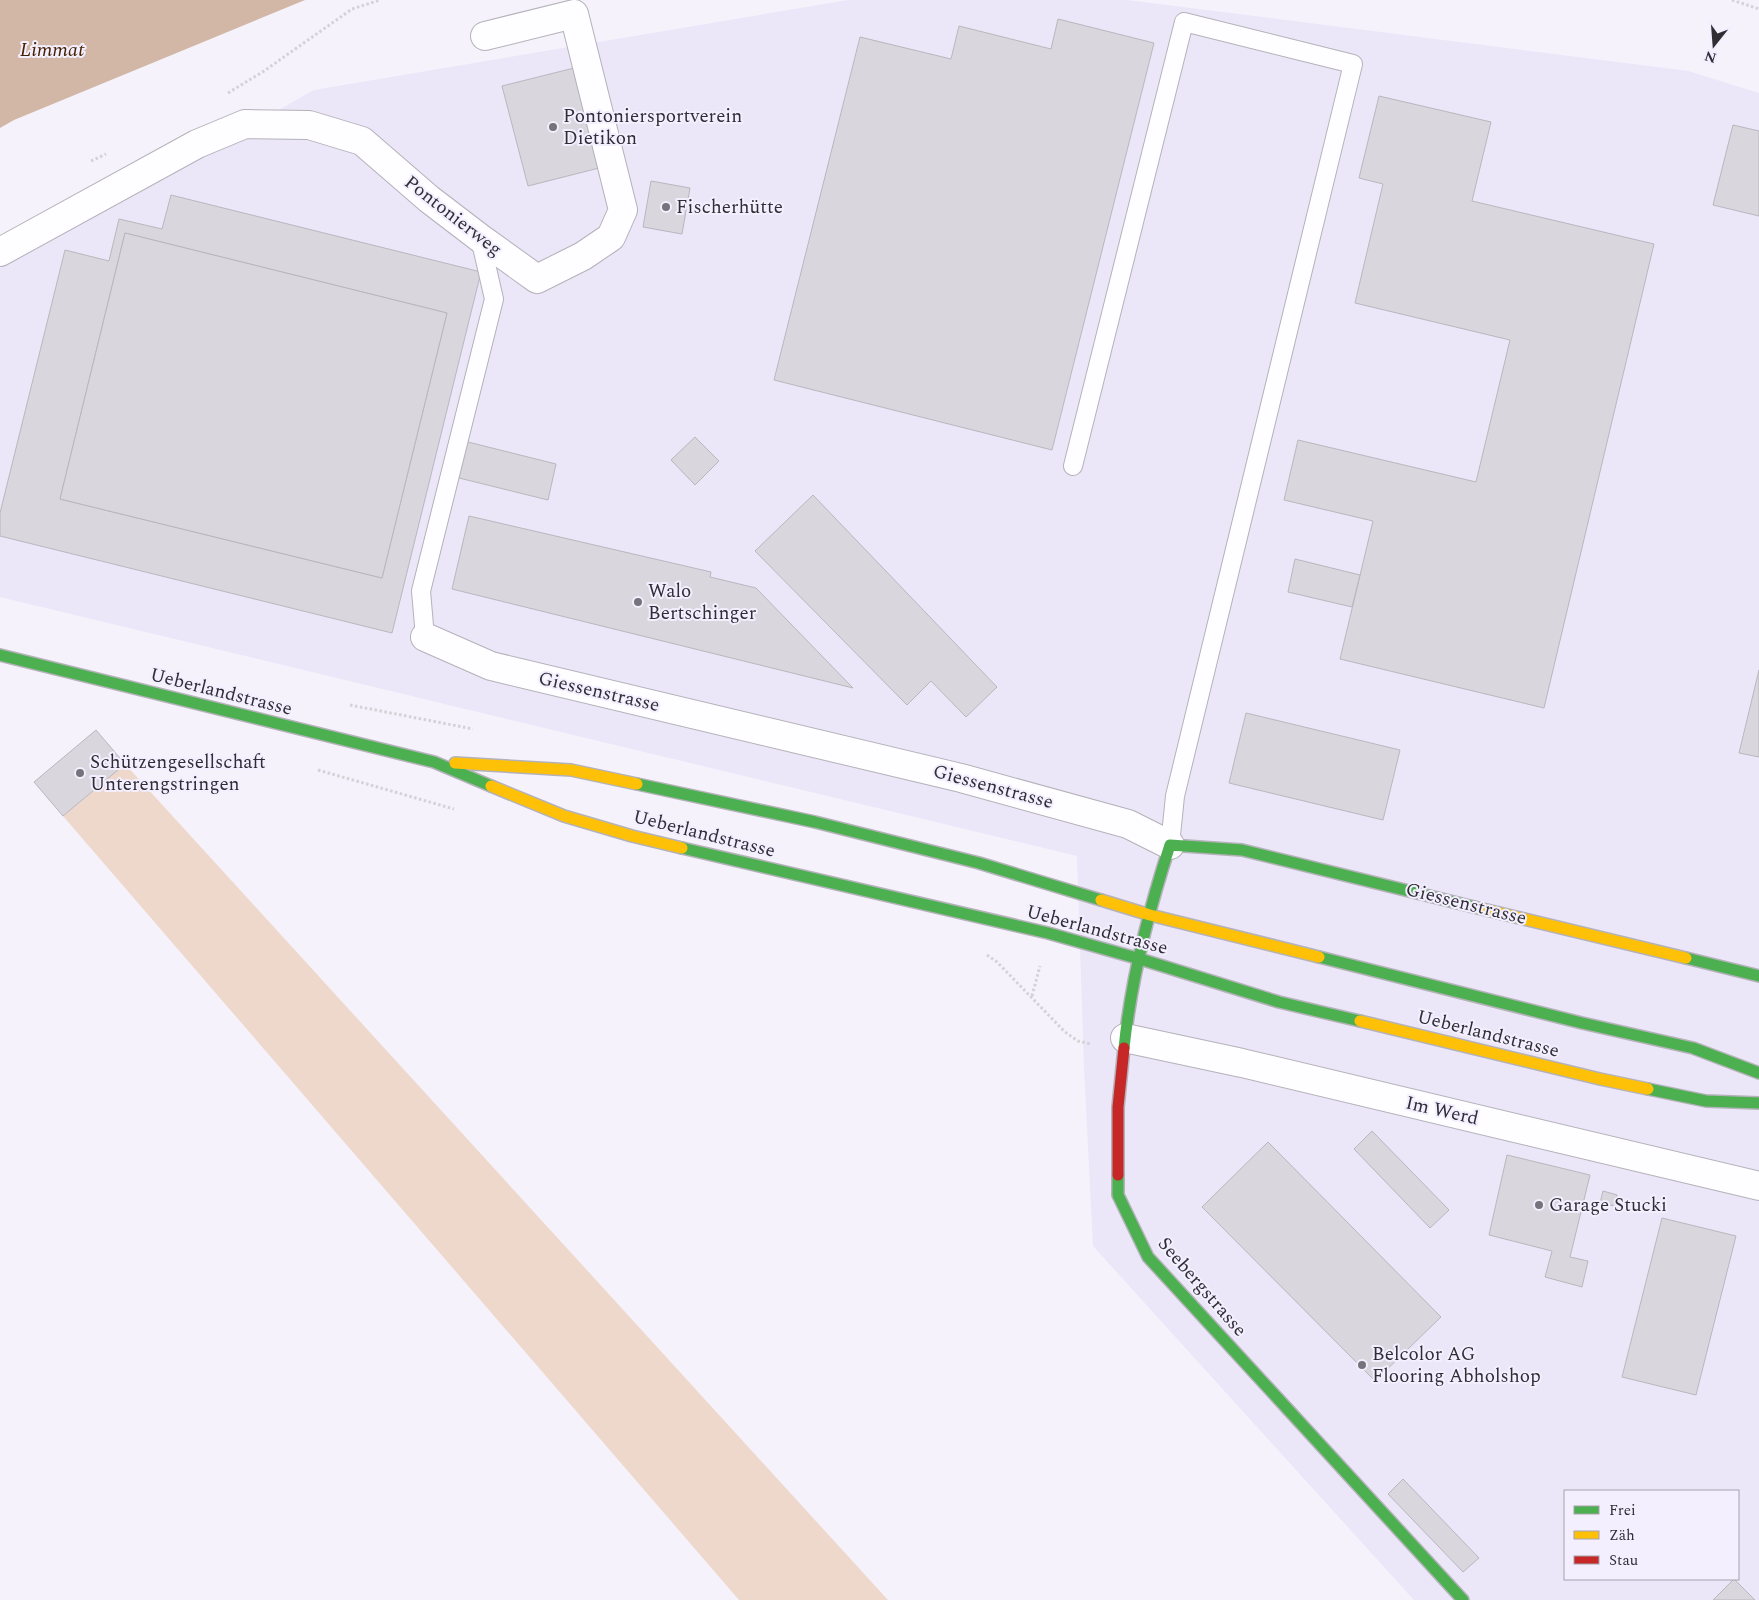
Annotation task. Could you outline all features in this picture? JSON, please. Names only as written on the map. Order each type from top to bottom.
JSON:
[{"type":"main road","name":"Ueberlandstrasse","points":[[0,655],[434,762],[564,816],[632,836],[1038,931],[1140,959],[1279,1002],[1600,1079],[1706,1101],[1759,1103]]},
{"type":"main road","name":"Ueberlandstrasse","points":[[434,762],[571,770],[815,822],[970,860],[1150,916],[1582,1023],[1693,1048],[1759,1073]]},
{"type":"main road","points":[[1150,916],[1156,887],[1170,845]]},
{"type":"main road","name":"Giessenstrasse","points":[[1170,845],[1242,850],[1759,976]]},
{"type":"main road","name":"Seebergstrasse","points":[[1150,916],[1125,1038],[1118,1107],[1118,1195],[1148,1257],[1463,1600]]},
{"type":"street","name":"Pontonierweg","points":[[0,252],[196,144],[245,124],[309,125],[362,141],[429,199],[537,280],[583,256],[611,237],[623,210],[574,14],[485,36]]},
{"type":"street","name":"Giessenstrasse","points":[[425,637],[491,666],[961,778],[1128,824],[1170,845]]},
{"type":"street","name":"Im Werd","points":[[1125,1038],[1242,1063],[1759,1186]]},
{"type":"lane","points":[[1073,466],[1184,22],[1353,64],[1175,796],[1170,845]]},
{"type":"lane","name":"Giessenstrasse","points":[[425,637],[421,591],[494,300],[480,238]]},
{"type":"path","points":[[1732,0],[1759,9]]},
{"type":"shaded area","points":[[848,0],[1127,0],[1688,71],[1759,93],[1759,1600],[1414,1600],[1093,1246],[1084,1067],[1077,856],[0,597],[0,268],[314,90]]},
{"type":"shaded area","points":[[125,764],[888,1600],[739,1600],[63,816]]},
{"type":"water","name":"Limmat","points":[[0,0],[305,0],[14,120],[0,128]]},
{"type":"building","points":[[1058,19],[1154,43],[1052,450],[774,380],[860,37],[951,59],[959,26],[1051,49]]},
{"type":"building","name":"Pontoniersportverein Dietikon","points":[[578,67],[603,167],[528,186],[502,86]]},
{"type":"building","points":[[1379,96],[1491,122],[1472,201],[1654,244],[1544,708],[1340,659],[1373,521],[1284,500],[1298,440],[1476,482],[1510,340],[1355,303],[1383,184],[1359,178]]},
{"type":"building","points":[[1733,125],[1759,131],[1759,216],[1713,205]]},
{"type":"building","name":"Fischerhütte","points":[[651,181],[690,188],[682,234],[643,227]]},
{"type":"building","points":[[171,195],[481,272],[392,633],[0,536],[0,513],[65,250],[109,261],[119,219],[162,229]],"holes":[[[125,233],[447,313],[382,578],[60,499]]]},
{"type":"building","points":[[125,233],[447,313],[382,578],[60,499]]},
{"type":"building","points":[[695,437],[719,461],[695,485],[671,460]]},
{"type":"building","points":[[464,441],[556,464],[548,500],[455,477]]},
{"type":"building","points":[[813,495],[997,687],[966,717],[931,681],[907,705],[755,551]]},
{"type":"building","name":"Walo Bertschinger","points":[[469,516],[711,572],[710,577],[756,588],[853,688],[452,589]]},
{"type":"building","points":[[1295,559],[1360,575],[1352,607],[1288,592]]},
{"type":"building","points":[[1759,670],[1759,757],[1739,753]]},
{"type":"building","points":[[1246,713],[1400,750],[1383,820],[1229,783]]},
{"type":"building","name":"Schützengesellschaft Unterengstringen","points":[[96,730],[125,764],[63,816],[34,782]]},
{"type":"building","points":[[1372,1131],[1449,1210],[1430,1228],[1354,1149]]},
{"type":"building","points":[[1268,1142],[1441,1317],[1375,1381],[1202,1207]]},
{"type":"building","name":"Garage Stucki","points":[[1507,1155],[1590,1175],[1570,1257],[1588,1261],[1582,1287],[1545,1277],[1552,1251],[1489,1235]]},
{"type":"building","points":[[1603,1191],[1617,1195],[1614,1206],[1600,1203]]},
{"type":"building","points":[[1662,1218],[1736,1236],[1696,1395],[1622,1377]]},
{"type":"building","points":[[1403,1479],[1479,1558],[1463,1572],[1388,1494]]},
{"type":"building","points":[[1735,1580],[1755,1600],[1713,1600]]},
{"type":"traffic: fast","points":[[0,655],[434,762],[491,786]]},
{"type":"traffic: fast","points":[[637,784],[815,822],[979,863],[1101,900]]},
{"type":"traffic: fast","points":[[1124,1048],[1131,997],[1142,945],[1170,845],[1242,850],[1474,907]]},
{"type":"traffic: fast","points":[[682,848],[1048,933],[1279,1002],[1360,1021]]},
{"type":"traffic: fast","points":[[1319,957],[1582,1023],[1693,1048],[1759,1073]]},
{"type":"traffic: fast","points":[[1686,958],[1759,976]]},
{"type":"traffic: fast","points":[[1648,1089],[1706,1101],[1759,1103]]},
{"type":"traffic: fast","points":[[1118,1175],[1118,1195],[1148,1257],[1463,1600]]},
{"type":"traffic: slow","points":[[455,763],[571,770],[637,784]]},
{"type":"traffic: slow","points":[[491,786],[564,816],[632,836],[682,848]]},
{"type":"traffic: slow","points":[[1101,900],[1150,915],[1319,957]]},
{"type":"traffic: slow","points":[[1474,907],[1686,958]]},
{"type":"traffic: slow","points":[[1360,1021],[1648,1089]]},
{"type":"traffic: jam","points":[[1118,1175],[1118,1107],[1124,1048]]},
{"type":"place","name":"Pontoniersportverein Dietikon","points":[[553,127]]},
{"type":"place","name":"Fischerhütte","points":[[666,207]]},
{"type":"place","name":"Walo Bertschinger","points":[[638,602]]},
{"type":"place","name":"Schützengesellschaft Unterengstringen","points":[[80,773]]},
{"type":"place","name":"Garage Stucki","points":[[1539,1205]]},
{"type":"place","name":"Belcolor AG Flooring Abholshop","points":[[1362,1365]]}]
